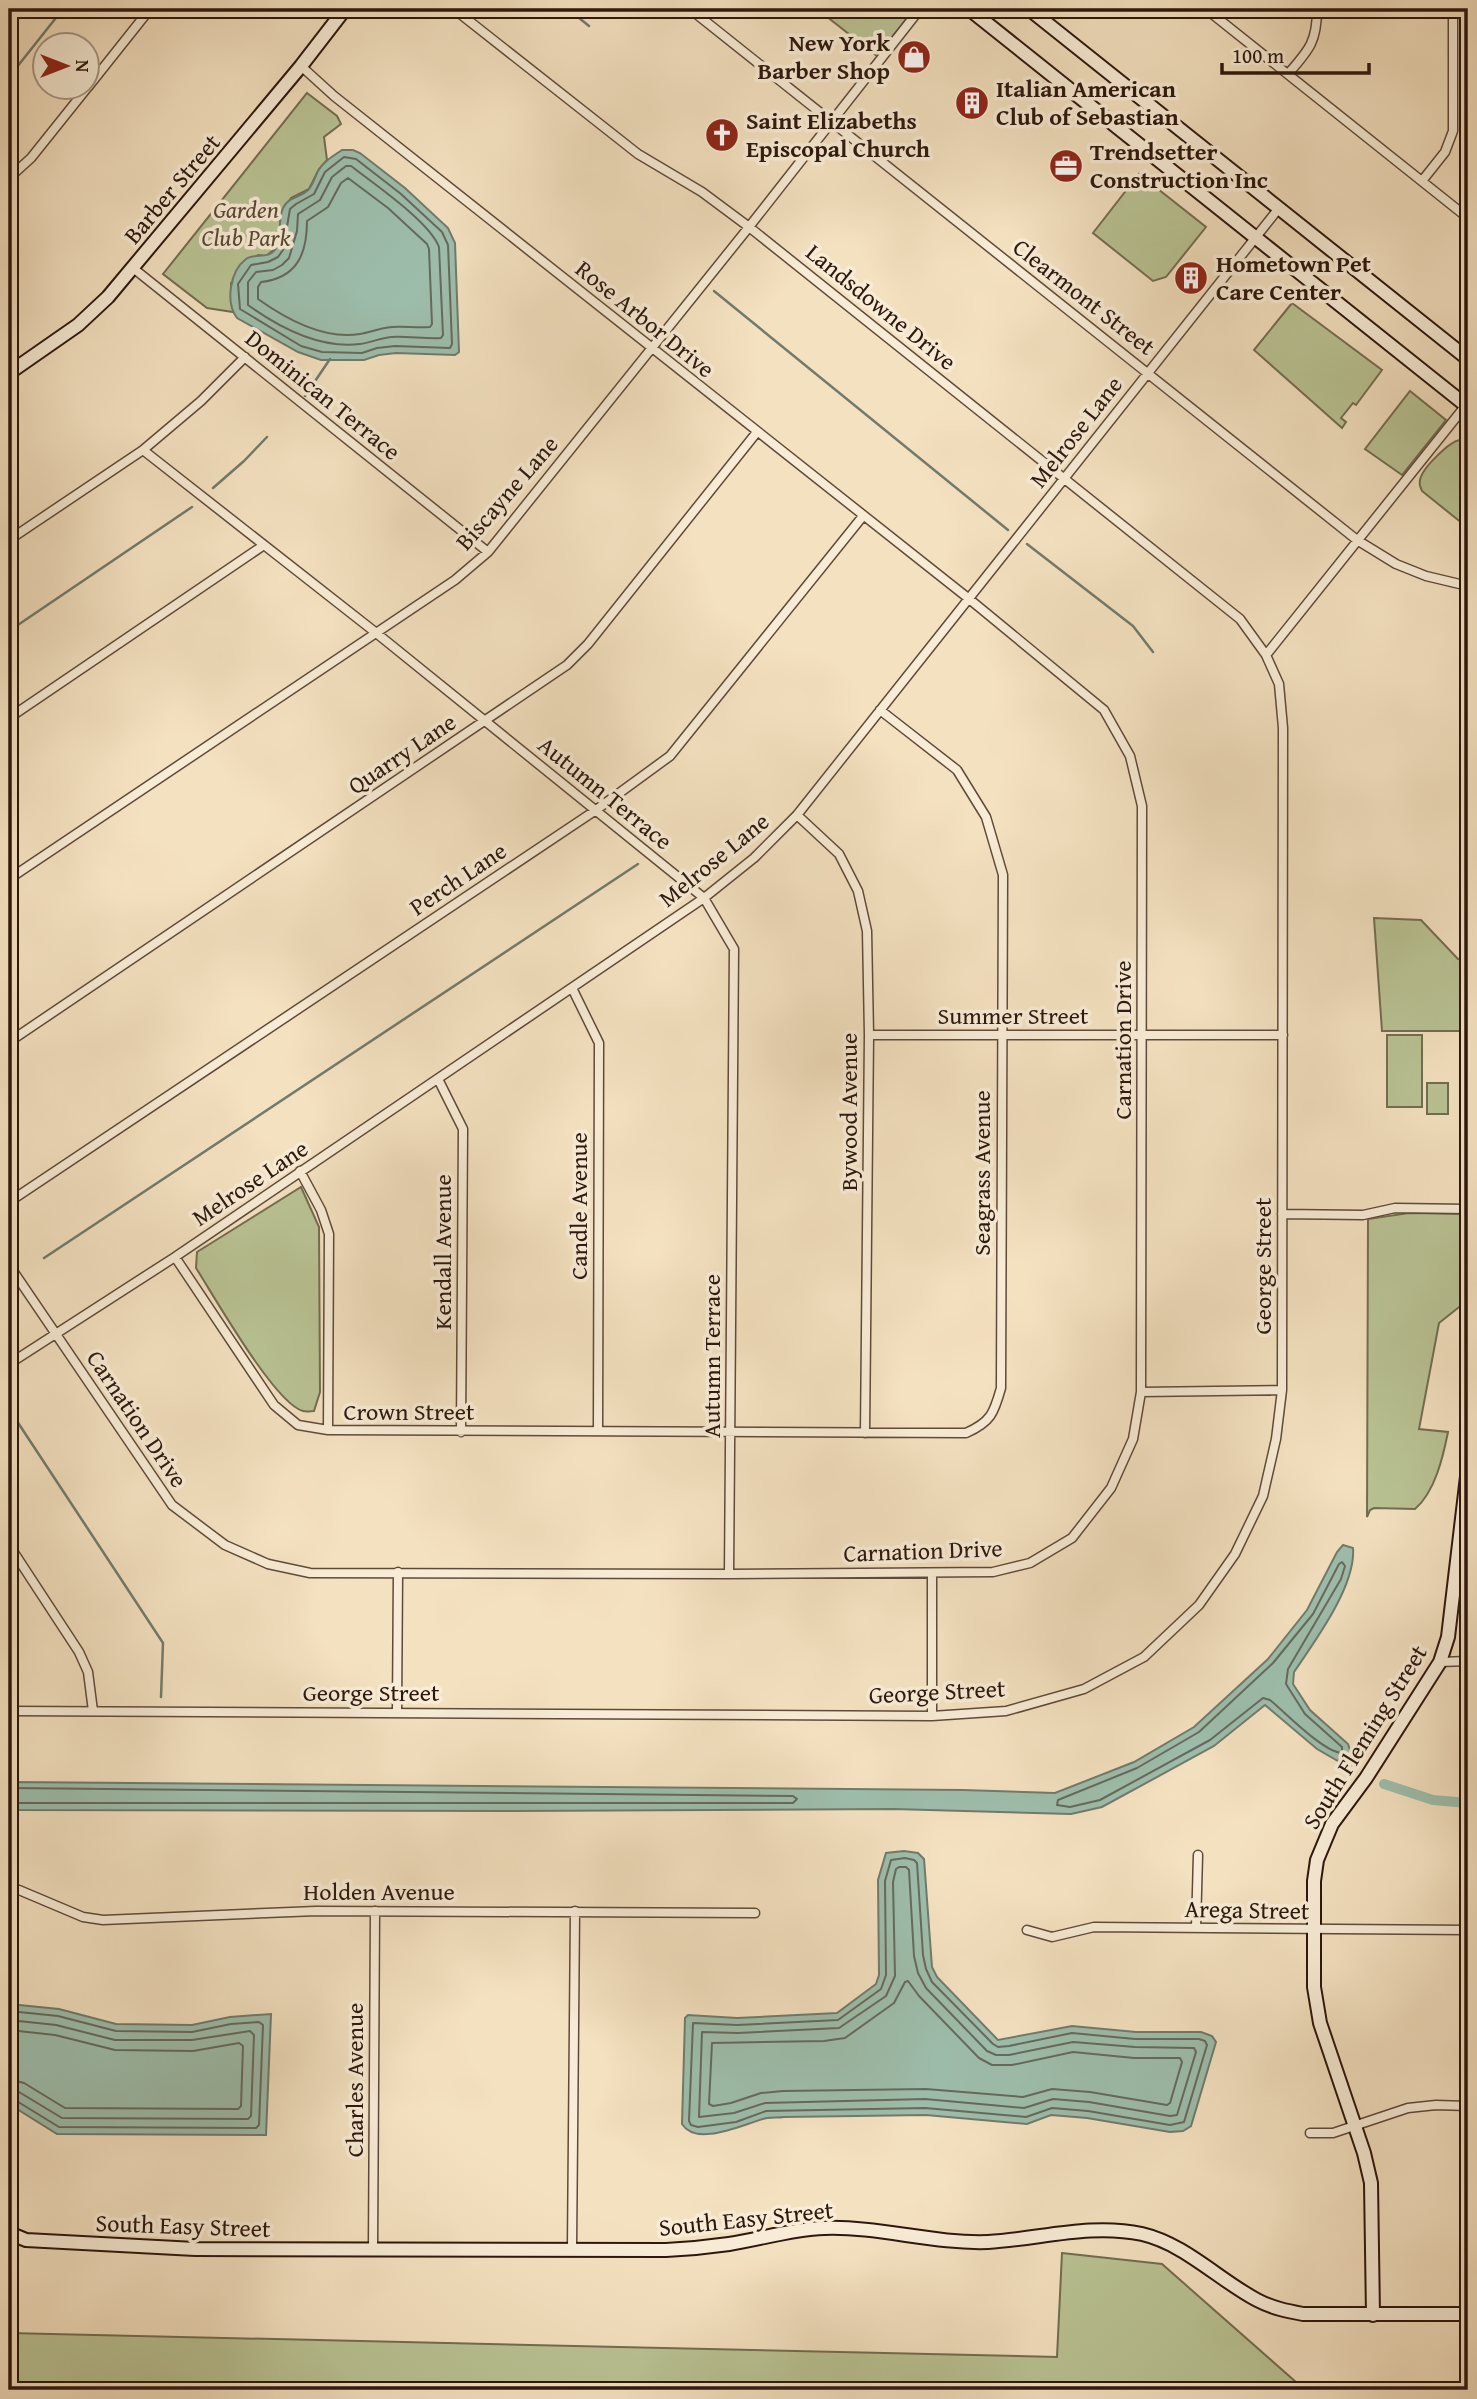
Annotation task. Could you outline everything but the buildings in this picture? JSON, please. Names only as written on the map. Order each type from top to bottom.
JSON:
[{"type":"street","points":[[102,68],[150,9]]},
{"type":"street","name":"Barber Street","points":[[9,373],[78,325],[133,268],[345,9]]},
{"type":"street","name":"Landsdowne Drive","points":[[454,9],[638,154],[702,192],[749,227],[1240,619],[1266,655]]},
{"type":"street","name":"Clearmont Street","points":[[690,9],[1357,540],[1396,564],[1426,576],[1468,586]]},
{"type":"street","name":"Biscayne Lane","points":[[9,879],[455,580],[488,552],[920,9]]},
{"type":"street","points":[[969,9],[1467,406],[1266,655]]},
{"type":"street","points":[[1029,9],[1468,359]]},
{"type":"street","points":[[1206,9],[1468,218]]},
{"type":"street","points":[[1288,74],[1308,49],[1317,31],[1317,9]]},
{"type":"street","points":[[1422,181],[1445,152],[1452,131],[1452,9]]},
{"type":"street","name":"Rose Arbor Drive","points":[[301,66],[334,96],[968,598]]},
{"type":"street","points":[[9,178],[31,158],[75,102]]},
{"type":"street","name":"Melrose Lane","points":[[9,1364],[175,1257],[572,988],[704,898],[754,858],[797,815],[1279,208]]},
{"type":"street","name":"Dominican Terrace","points":[[133,268],[488,552]]},
{"type":"street","points":[[11,535],[143,450],[201,401],[245,357]]},
{"type":"street","name":"Quarry Lane","points":[[9,1042],[567,665],[588,644],[757,432]]},
{"type":"street","name":"Autumn Terrace","points":[[143,450],[376,632],[704,898],[734,949],[729,1574]]},
{"type":"street","name":"Perch Lane","points":[[9,1202],[596,810],[670,756],[863,516]]},
{"type":"street","points":[[9,718],[264,545]]},
{"type":"street","name":"Carnation Drive","points":[[9,1265],[172,1505],[225,1545],[268,1564],[310,1573],[932,1574],[993,1572],[1030,1563],[1072,1538],[1111,1488],[1133,1439],[1141,1392],[1142,806],[1130,756],[1104,710],[968,598]]},
{"type":"street","name":"George Street","points":[[9,1711],[932,1716],[1006,1712],[1084,1689],[1144,1657],[1199,1605],[1235,1554],[1263,1496],[1276,1439],[1282,1390],[1283,728],[1279,684],[1266,655]]},
{"type":"street","name":"Seagrass Avenue","points":[[730,1432],[966,1433],[982,1426],[994,1412],[1001,1388],[1003,875],[986,817],[957,770],[880,710]]},
{"type":"street","name":"Bywood Avenue","points":[[797,815],[839,855],[858,891],[867,932],[869,1035],[865,1433]]},
{"type":"street","name":"Candle Avenue","points":[[572,988],[599,1043],[598,1431]]},
{"type":"street","name":"Summer Street","points":[[869,1035],[1283,1035]]},
{"type":"street","name":"Kendall Avenue","points":[[438,1079],[463,1129],[461,1432]]},
{"type":"street","points":[[300,1171],[321,1210],[329,1234],[328,1430]]},
{"type":"street","points":[[1282,1214],[1363,1215],[1395,1208],[1468,1209]]},
{"type":"street","name":"Crown Street","points":[[175,1257],[274,1405],[298,1425],[328,1430],[730,1432]]},
{"type":"street","points":[[1141,1392],[1282,1390]]},
{"type":"street","name":"South Fleming Street","points":[[1373,2315],[1371,2183],[1355,2125],[1320,2023],[1314,1987],[1314,1881],[1317,1860],[1332,1824],[1366,1779],[1440,1662],[1450,1624],[1468,1468]]},
{"type":"street","points":[[9,1545],[79,1652],[88,1672],[93,1712]]},
{"type":"street","points":[[397,1712],[398,1572]]},
{"type":"street","points":[[932,1574],[932,1716]]},
{"type":"street","points":[[1440,1662],[1468,1661]]},
{"type":"street","points":[[1196,1928],[1198,1855]]},
{"type":"street","name":"Holden Avenue","points":[[9,1889],[19,1890],[83,1917],[103,1920],[316,1911],[755,1913]]},
{"type":"street","name":"Charles Avenue","points":[[373,2249],[374,1911]]},
{"type":"street","points":[[572,2249],[575,1911]]},
{"type":"street","name":"Arega Street","points":[[1027,1930],[1052,1937],[1094,1927],[1468,1930]]},
{"type":"street","points":[[1310,2133],[1333,2133],[1408,2108],[1468,2106]]},
{"type":"street","name":"South Easy Street","points":[[9,2233],[26,2240],[195,2249],[572,2249],[696,2248],[825,2228],[966,2242],[991,2242],[1075,2231],[1115,2230],[1144,2235],[1167,2244],[1256,2300],[1277,2309],[1303,2314],[1468,2314]]},
{"type":"green space","points":[[817,9],[914,9],[877,56]]},
{"type":"green space","name":"Garden Club Park","points":[[307,93],[337,116],[341,124],[324,137],[327,160],[309,189],[291,198],[280,217],[281,228],[276,248],[266,256],[258,255],[231,283],[233,312],[207,308],[163,274]]},
{"type":"green space","points":[[1139,174],[1206,227],[1166,277],[1153,281],[1093,233]]},
{"type":"green space","points":[[1292,303],[1382,370],[1356,405],[1353,403],[1341,418],[1346,422],[1342,428],[1254,350]]},
{"type":"green space","points":[[1410,391],[1446,420],[1402,475],[1365,449]]},
{"type":"green space","points":[[1460,440],[1468,441],[1468,528],[1422,491],[1420,485],[1422,475],[1431,462],[1443,450]]},
{"type":"green space","points":[[1374,918],[1421,920],[1458,959],[1468,960],[1468,1031],[1382,1031]]},
{"type":"green space","points":[[1387,1035],[1422,1035],[1422,1107],[1387,1107]]},
{"type":"green space","points":[[1427,1083],[1448,1083],[1448,1114],[1427,1114]]},
{"type":"green space","points":[[301,1187],[319,1227],[320,1392],[314,1411],[303,1411],[277,1390],[230,1324],[196,1268],[197,1252]]},
{"type":"green space","points":[[1409,1213],[1468,1214],[1468,1300],[1439,1323],[1419,1429],[1448,1432],[1433,1484],[1415,1509],[1374,1508],[1367,1517],[1368,1219]]},
{"type":"green space","points":[[1062,2253],[1162,2264],[1305,2390],[9,2390],[9,2333],[1057,2357]]},
{"type":"water","points":[[342,150],[360,153],[405,188],[448,228],[455,243],[459,352],[455,355],[396,353],[364,360],[321,360],[298,352],[237,318],[233,311],[230,295],[236,271],[246,259],[275,250],[285,204],[308,190],[323,164]]},
{"type":"water","points":[[1343,1545],[1353,1548],[1348,1579],[1332,1613],[1294,1672],[1293,1684],[1310,1710],[1348,1744],[1354,1762],[1350,1768],[1317,1749],[1265,1705],[1214,1746],[1102,1807],[1071,1814],[893,1809],[9,1810],[9,1782],[1055,1793],[1134,1762],[1194,1727],[1268,1659],[1307,1610]]},
{"type":"water","points":[[886,1853],[918,1853],[924,1859],[932,1967],[937,1977],[998,2040],[1072,2026],[1136,2032],[1201,2032],[1212,2036],[1216,2042],[1191,2126],[1183,2131],[1170,2132],[1087,2118],[1051,2115],[1027,2124],[926,2115],[771,2118],[710,2134],[689,2131],[682,2124],[685,2018],[688,2015],[737,2018],[837,2013],[876,1984],[879,1975],[878,1880]]},
{"type":"water","points":[[9,2004],[59,2009],[116,2024],[192,2025],[230,2017],[271,2014],[266,2135],[57,2134],[9,2104]]},
{"type":"waterway","points":[[9,77],[63,9]]},
{"type":"waterway","points":[[119,9],[127,14]]},
{"type":"waterway","points":[[568,9],[589,26]]},
{"type":"waterway","points":[[714,291],[1008,530]]},
{"type":"waterway","points":[[305,396],[330,359]]},
{"type":"waterway","points":[[213,488],[267,437]]},
{"type":"waterway","points":[[9,631],[192,507]]},
{"type":"waterway","points":[[1027,544],[1133,626],[1153,652]]},
{"type":"waterway","points":[[44,1258],[638,864]]},
{"type":"waterway","points":[[9,1409],[163,1643],[161,1697]]},
{"type":"waterway","points":[[1384,1784],[1433,1800],[1468,1803]]},
{"type":"place","name":"New York Barber Shop","points":[[914,57]]},
{"type":"place","name":"Italian American Club of Sebastian","points":[[972,103]]},
{"type":"place","name":"Saint Elizabeths Episcopal Church","points":[[722,135]]},
{"type":"place","name":"Trendsetter Construction Inc","points":[[1066,166]]},
{"type":"place","name":"Hometown Pet Care Center","points":[[1191,278]]}]
